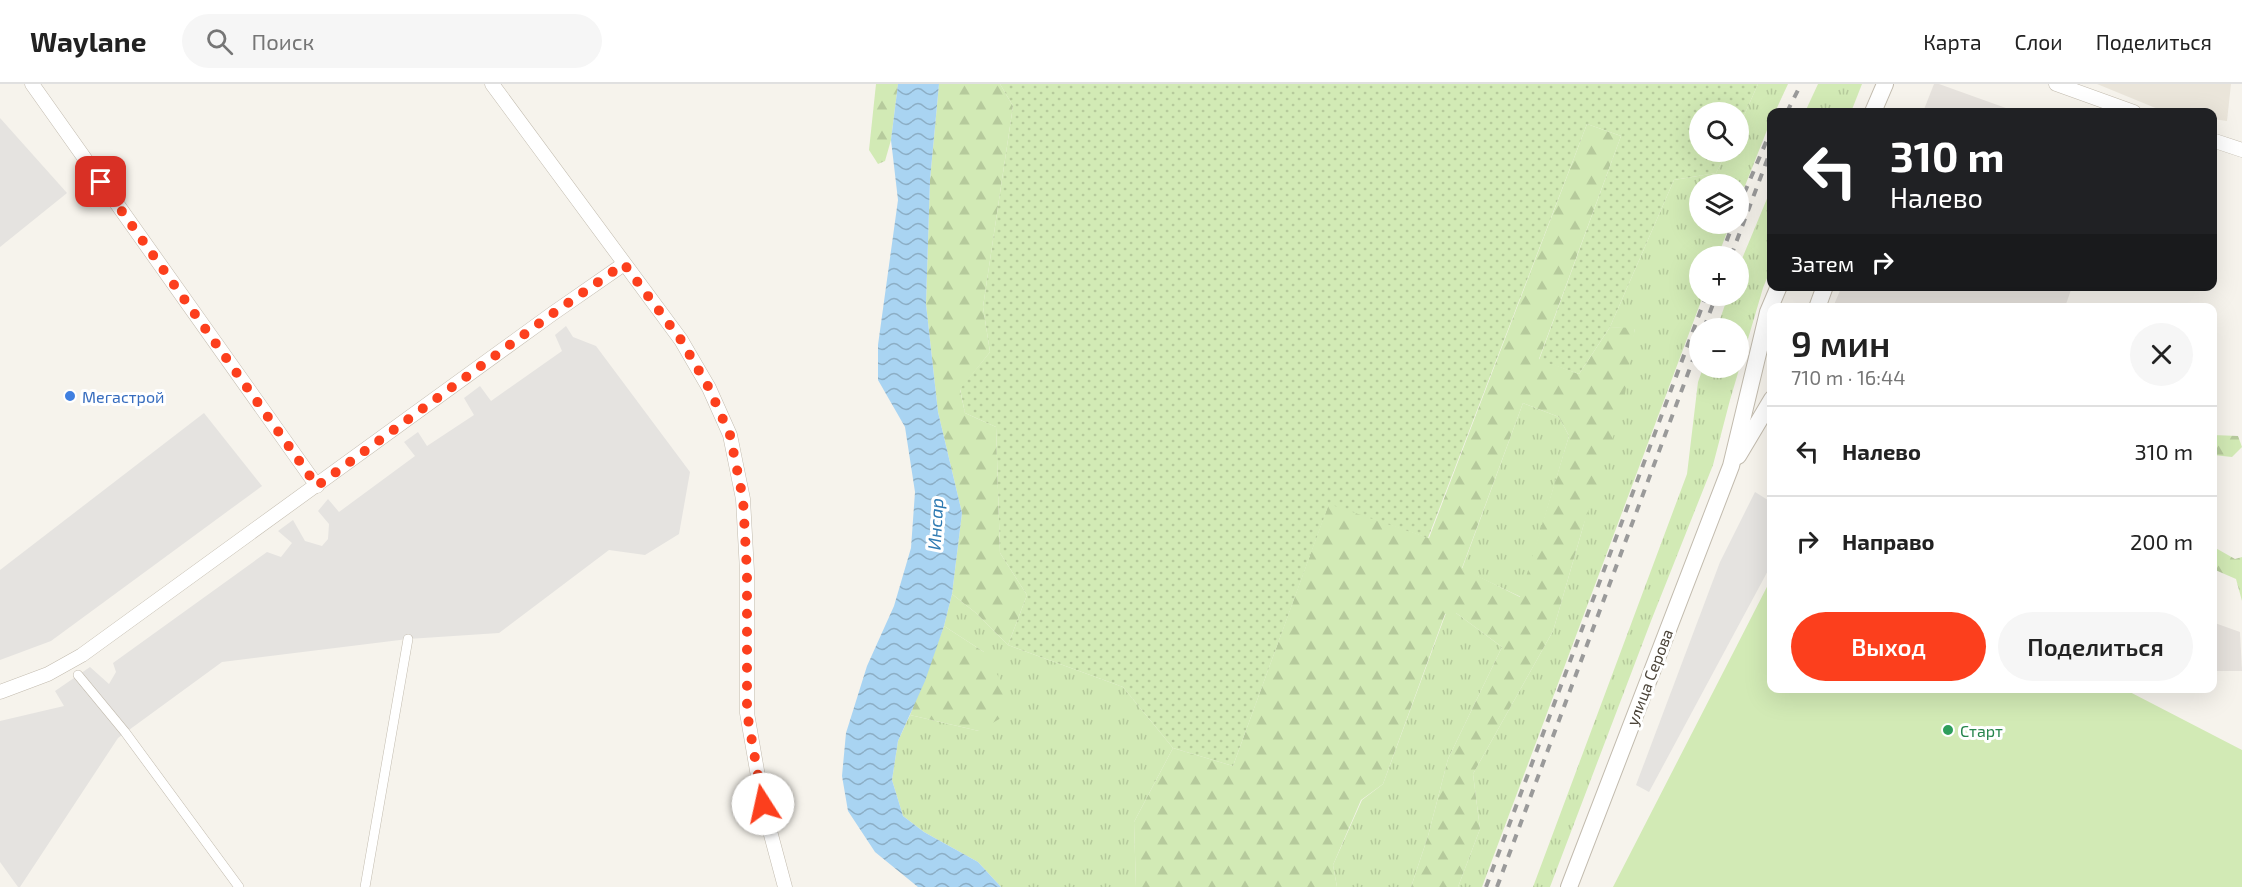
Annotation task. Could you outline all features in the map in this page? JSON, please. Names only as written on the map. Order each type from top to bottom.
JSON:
[{"type":"street","points":[[32,84],[317,486]]},
{"type":"street","points":[[492,84],[681,340],[709,388],[730,435],[743,499],[747,572],[747,713],[763,804],[784,887]]},
{"type":"street","points":[[2056,84],[2123,108]]},
{"type":"street","points":[[2217,142],[2242,150]]},
{"type":"street","points":[[0,692],[48,674],[82,655],[624,264]]},
{"type":"street","name":"улица Серова","points":[[1569,887],[1731,466],[1767,316]]},
{"type":"street","name":"улица Серова","points":[[1731,466],[1767,407]]},
{"type":"street","points":[[365,887],[408,639]]},
{"type":"street","points":[[78,675],[125,732],[239,887]]},
{"type":"shaded area","points":[[1934,84],[1939,84],[2006,108],[1925,108]]},
{"type":"shaded area","points":[[2097,84],[2231,84],[2227,121],[2217,120],[2217,108],[2156,108]]},
{"type":"shaded area","points":[[0,118],[67,193],[0,247]]},
{"type":"shaded area","points":[[1840,291],[2071,291],[2066,303],[1835,303]]},
{"type":"shaded area","points":[[566,326],[573,337],[596,346],[690,472],[679,534],[645,555],[609,550],[499,633],[408,639],[222,662],[118,738],[18,887],[0,862],[0,721],[64,706],[55,691],[90,667],[109,684],[116,672],[113,663],[267,552],[281,557],[292,543],[278,531],[293,520],[305,541],[322,546],[328,539],[329,524],[318,511],[328,499],[339,512],[415,456],[404,442],[418,432],[427,446],[474,415],[464,398],[480,386],[491,401],[562,351],[555,335]]},
{"type":"shaded area","points":[[204,413],[262,486],[51,641],[0,660],[0,570]]},
{"type":"shaded area","points":[[1755,492],[1767,500],[1767,572],[1649,792],[1636,785],[1720,562]]},
{"type":"shaded area","points":[[2217,624],[2240,632],[2242,671],[2217,671]]},
{"type":"green space","points":[[876,84],[898,84],[891,140],[885,161],[878,164],[869,150]]},
{"type":"green space","points":[[939,84],[1000,84],[1013,106],[983,307],[990,352],[960,390],[965,413],[996,427],[1000,553],[1027,595],[1008,645],[976,613],[952,594],[962,513],[938,412],[926,304],[930,180]]},
{"type":"green space","points":[[1000,84],[1758,84],[1749,104],[1749,102],[1689,102],[1689,162],[1722,162],[1716,173],[1689,174],[1689,178],[1674,180],[1610,327],[1579,374],[1539,360],[1621,136],[1587,124],[1428,538],[1329,504],[1233,766],[1173,748],[1123,687],[1008,645],[1027,595],[1000,553],[996,427],[965,413],[960,389],[990,352],[983,307],[1013,106]]},
{"type":"green space","points":[[1758,84],[1788,84],[1777,108],[1767,108],[1767,130],[1749,176],[1710,174],[1716,173],[1722,162],[1749,162],[1749,104]]},
{"type":"green space","points":[[1818,84],[1862,84],[1853,108],[1807,108]]},
{"type":"green space","points":[[1587,124],[1621,136],[1539,359],[1579,374],[1610,327],[1635,328],[1623,407],[1583,527],[1553,631],[1473,774],[1480,829],[1458,887],[1411,887],[1428,836],[1448,759],[1502,647],[1456,613],[1445,614],[1383,784],[1361,800],[1333,865],[1337,887],[1136,887],[1134,822],[1173,748],[1233,766],[1329,503],[1429,538]],"holes":[[[1523,403],[1559,417],[1569,436],[1520,597],[1462,568]]]},
{"type":"green space","points":[[1689,178],[1689,234],[1726,234],[1722,246],[1689,246],[1689,306],[1699,306],[1695,318],[1689,318],[1689,333],[1482,887],[1458,887],[1480,829],[1473,774],[1553,631],[1635,329],[1610,327],[1674,180]]},
{"type":"green space","points":[[1767,199],[1767,278],[1749,336],[1749,318],[1720,318],[1725,306],[1749,306],[1747,246]]},
{"type":"green space","points":[[1699,378],[1736,378],[1713,465],[1550,887],[1533,887],[1687,474]]},
{"type":"green space","points":[[1523,403],[1559,417],[1569,436],[1521,597],[1462,569]]},
{"type":"green space","points":[[2217,435],[2238,436],[2242,447],[2232,457],[2217,455]]},
{"type":"green space","points":[[2217,549],[2235,559],[2242,557],[2242,601],[2236,579],[2217,571]]},
{"type":"green space","name":"Старт","points":[[1767,587],[1767,693],[2132,693],[2242,750],[2242,887],[1613,887]]},
{"type":"green space","points":[[952,594],[976,613],[1008,645],[1123,687],[1173,748],[1134,822],[1136,887],[1001,887],[978,862],[924,832],[903,816],[892,780],[898,741],[910,715],[979,731],[984,652],[944,626]]},
{"type":"green space","points":[[1446,613],[1456,613],[1502,647],[1448,759],[1428,836],[1411,887],[1337,887],[1333,865],[1362,800],[1383,784]]},
{"type":"green space","points":[[944,626],[984,652],[1004,686],[1006,715],[979,731],[910,715]]},
{"type":"water","name":"Инсар","points":[[898,84],[939,84],[930,180],[926,304],[938,412],[962,513],[952,594],[944,626],[925,681],[898,741],[892,780],[903,816],[924,832],[978,862],[1001,887],[918,887],[875,852],[848,811],[842,776],[846,733],[867,666],[894,606],[911,548],[915,492],[905,427],[878,380],[878,345],[898,200],[891,140]]},
{"type":"railway","points":[[1789,108],[1801,84]]},
{"type":"railway","points":[[1749,182],[1767,140]]},
{"type":"railway","points":[[1735,246],[1767,160]]},
{"type":"railway","points":[[1725,246],[1729,234]]},
{"type":"railway","points":[[1486,887],[1702,306]]},
{"type":"railway","points":[[1708,318],[1712,306]]},
{"type":"railway","points":[[1497,887],[1689,371]]},
{"type":"place","name":"Мегастрой","points":[[70,396]]},
{"type":"place","name":"Старт","points":[[1948,730]]},
{"type":"route","points":[[101,182],[317,486],[624,264],[681,340],[709,388],[730,435],[743,499],[747,572],[747,713],[763,804]]}]
